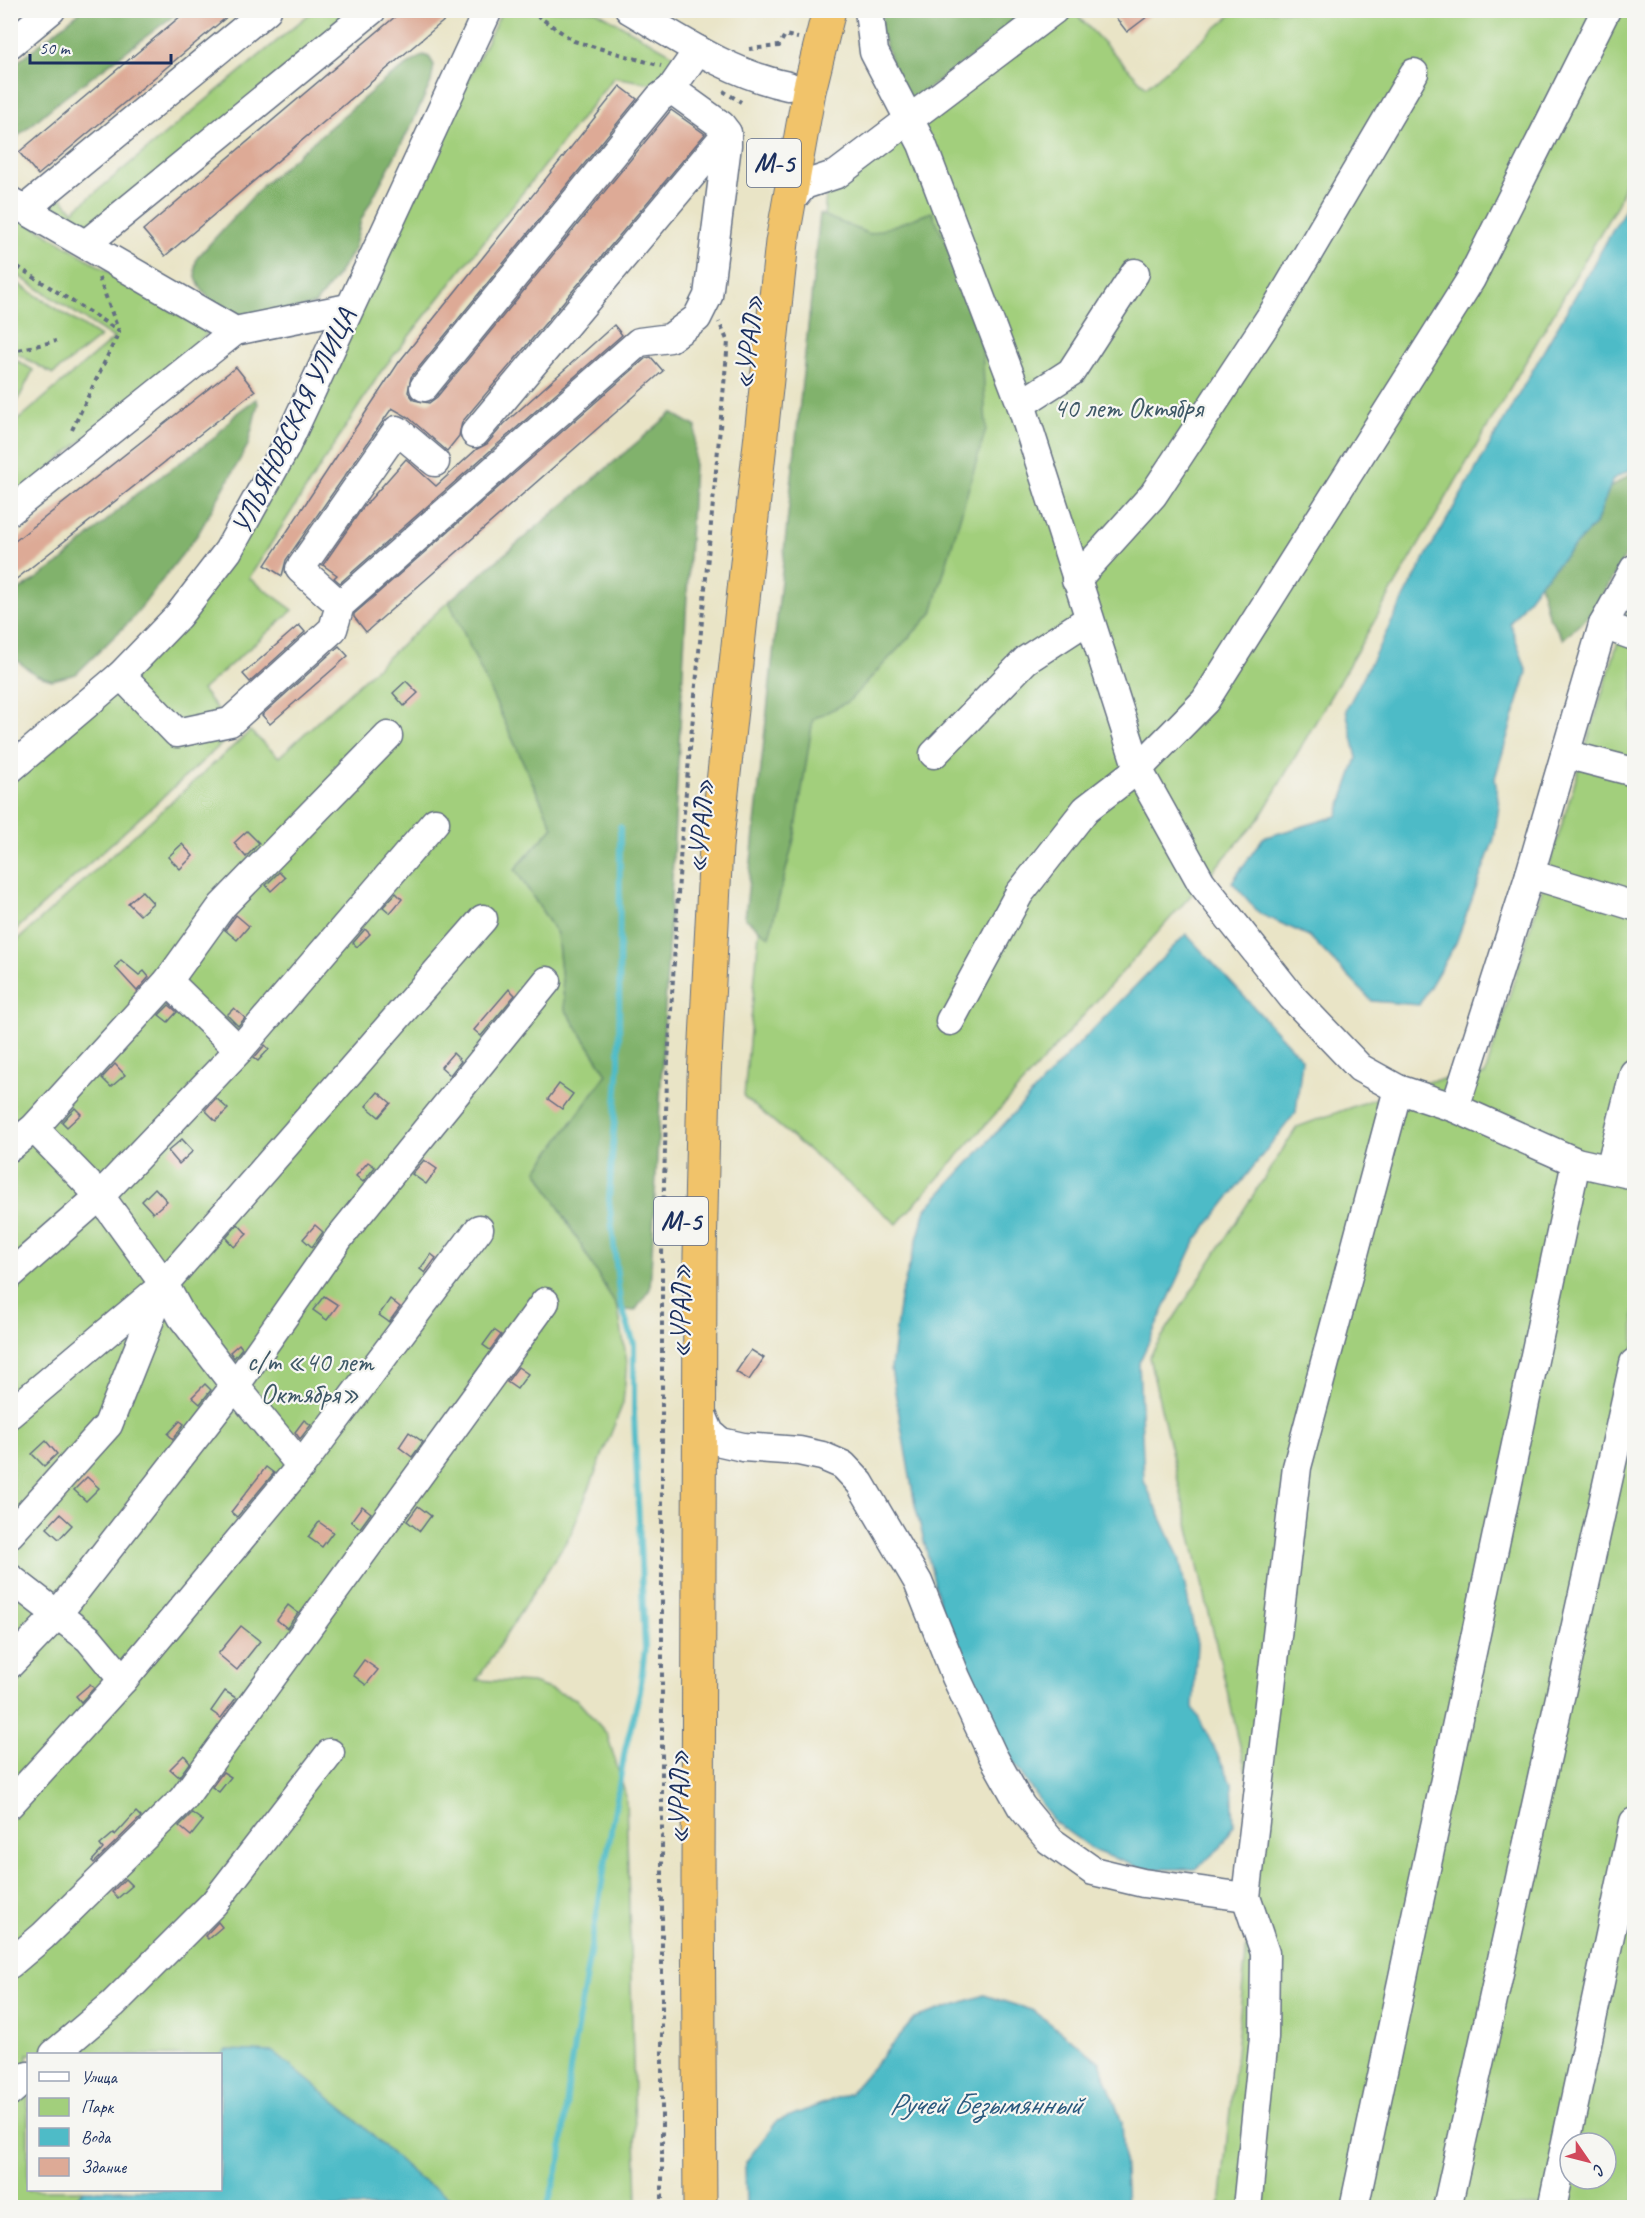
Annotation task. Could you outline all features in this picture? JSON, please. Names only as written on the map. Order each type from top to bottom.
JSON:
[{"type":"highway","name":"М-5","points":[[772,241],[799,89],[829,10]]},
{"type":"highway","name":"М-5","points":[[772,241],[788,204],[797,153],[804,24]]},
{"type":"highway","name":"«УРАЛ»","points":[[700,2208],[700,1410],[704,1078],[716,847],[772,241]]},
{"type":"highway","name":"«УРАЛ»","points":[[680,2208],[680,1255],[684,1079],[697,845],[739,412],[772,241]]},
{"type":"street","points":[[10,44],[51,10]]},
{"type":"street","points":[[235,331],[18,205],[267,10]]},
{"type":"street","points":[[86,244],[372,10]]},
{"type":"street","name":"УЛЬЯНОВСКАЯ УЛИЦА","points":[[10,769],[121,675],[178,616],[228,551],[284,450],[488,10]]},
{"type":"street","points":[[869,10],[874,52],[922,144],[1021,404],[1138,769],[1201,882],[1292,997],[1360,1068],[1398,1089],[1455,1108],[1576,1162],[1622,1172],[1635,1073]]},
{"type":"street","points":[[788,204],[804,185],[837,174],[1054,10]]},
{"type":"street","points":[[950,1021],[1019,894],[1086,809],[1138,769],[1204,701],[1471,279],[1605,10]]},
{"type":"street","points":[[121,675],[177,733],[230,722],[333,629],[340,605],[639,342],[670,338],[697,318],[708,296],[727,152],[726,133],[685,70],[640,13]]},
{"type":"street","points":[[685,70],[749,76],[799,89]]},
{"type":"street","points":[[424,387],[659,98],[685,70]]},
{"type":"street","points":[[1076,580],[1153,495],[1273,313],[1414,73]]},
{"type":"street","points":[[475,433],[726,133]]},
{"type":"street","points":[[797,153],[804,171],[813,177],[825,179]]},
{"type":"street","points":[[1021,404],[1071,372],[1135,273]]},
{"type":"street","points":[[10,511],[235,331],[348,308]]},
{"type":"street","points":[[340,605],[300,569],[397,430],[435,462]]},
{"type":"street","points":[[1455,1108],[1530,874],[1603,625],[1635,569]]},
{"type":"street","points":[[934,754],[1026,660],[1089,619]]},
{"type":"street","points":[[1603,625],[1635,636]]},
{"type":"street","points":[[10,1148],[34,1128],[168,981],[222,906],[388,736]]},
{"type":"street","points":[[1565,754],[1635,772]]},
{"type":"street","points":[[10,1275],[100,1196],[239,1050],[435,822]]},
{"type":"street","points":[[1530,874],[1635,906]]},
{"type":"street","points":[[10,1414],[164,1284],[483,919]]},
{"type":"street","points":[[168,981],[239,1050]]},
{"type":"street","points":[[10,1664],[56,1616],[235,1386],[339,1238],[547,981]]},
{"type":"street","points":[[1247,2208],[1264,2037],[1265,1953],[1246,1897],[1297,1467],[1398,1089]]},
{"type":"street","points":[[34,1128],[100,1196],[164,1284],[182,1317],[301,1466]]},
{"type":"street","points":[[1354,2208],[1576,1162]]},
{"type":"street","points":[[10,1804],[123,1680],[301,1466],[479,1229]]},
{"type":"street","points":[[10,1534],[108,1425],[164,1284]]},
{"type":"street","points":[[10,1964],[43,1936],[183,1799],[545,1302]]},
{"type":"street","points":[[1447,2208],[1635,1363]]},
{"type":"street","points":[[700,1410],[706,1428],[715,1438],[742,1448]]},
{"type":"street","points":[[700,1493],[704,1477],[716,1460],[726,1452],[742,1448],[799,1451],[822,1456],[843,1465],[861,1483],[918,1582],[956,1677],[993,1756],[1021,1806],[1049,1840],[1093,1870],[1143,1883],[1246,1897]]},
{"type":"street","points":[[10,1578],[56,1616],[89,1639],[123,1680]]},
{"type":"street","points":[[56,2053],[113,2004],[214,1903],[330,1753]]},
{"type":"street","points":[[1552,2208],[1635,1822]]},
{"type":"street","points":[[10,2092],[27,2077]]},
{"type":"path","points":[[529,10],[574,41],[620,56],[685,70]]},
{"type":"path","points":[[743,49],[779,46],[785,35],[804,24]]},
{"type":"path","points":[[68,437],[119,332],[86,244]]},
{"type":"path","points":[[10,261],[119,332]]},
{"type":"path","points":[[10,352],[56,341]]},
{"type":"green space","points":[[81,11],[180,11],[56,104],[11,142],[11,67]]},
{"type":"green space","points":[[313,11],[355,11],[84,236],[43,212],[61,197],[73,211]]},
{"type":"green space","points":[[502,11],[596,11],[674,55],[678,65],[666,86],[614,77],[380,373],[249,578],[293,610],[202,690],[235,732],[11,934],[11,784],[229,563]]},
{"type":"green space","points":[[884,11],[1022,11],[1002,34],[906,105],[880,29]]},
{"type":"green space","name":"40 лет Октября","points":[[1073,11],[1146,87],[1236,11],[1634,11],[1634,155],[1618,203],[1259,819],[897,1224],[744,1097],[826,195]]},
{"type":"green space","points":[[423,55],[429,57],[434,65],[431,82],[412,124],[361,220],[354,250],[335,279],[315,304],[239,323],[206,296],[200,288],[195,269],[197,258],[264,184],[386,79]]},
{"type":"green space","points":[[10,211],[208,333],[11,501],[11,426],[114,338],[11,271]]},
{"type":"green space","points":[[932,212],[981,321],[986,429],[932,613],[848,702],[813,719],[795,835],[769,937],[745,918],[820,214],[870,234]]},
{"type":"green space","points":[[11,279],[100,337],[53,374],[11,350]]},
{"type":"green space","points":[[11,357],[33,370],[16,404],[11,408]]},
{"type":"green space","points":[[256,399],[258,403],[248,445],[198,534],[132,619],[76,674],[52,680],[36,675],[11,656],[11,596],[62,561],[136,494],[213,439],[237,413]]},
{"type":"green space","points":[[672,413],[696,427],[650,1289],[635,1311],[618,1309],[537,1170],[607,1074],[565,1009],[557,934],[515,869],[553,827],[449,601]]},
{"type":"green space","points":[[1634,472],[1634,541],[1592,613],[1563,639],[1548,615],[1540,583],[1596,523],[1609,488]]},
{"type":"green space","points":[[1634,599],[1634,2207],[1220,2207],[1259,1827],[1149,1357],[1297,1127],[1420,1082],[1485,1075],[1627,612]]},
{"type":"green space","name":"с/т «40 лет Октября»","points":[[449,601],[553,827],[515,869],[557,934],[565,1009],[607,1074],[537,1170],[618,1309],[627,1362],[623,1403],[571,1534],[477,1680],[533,1683],[576,1699],[607,1734],[626,1796],[637,2207],[465,2207],[418,2178],[347,2112],[273,2053],[227,2050],[222,2055],[222,2053],[27,2053],[27,2191],[83,2191],[66,2207],[11,2207],[10,947],[250,731],[279,757]]},
{"type":"water","points":[[1634,187],[1634,468],[1613,479],[1596,523],[1540,583],[1510,623],[1527,672],[1495,778],[1499,806],[1494,839],[1456,943],[1419,1005],[1372,1001],[1309,936],[1260,914],[1232,882],[1263,838],[1337,816],[1357,758],[1346,710],[1426,556],[1629,202]]},
{"type":"water","points":[[1186,934],[1302,1059],[1296,1112],[1196,1240],[1139,1363],[1144,1481],[1179,1557],[1197,1644],[1193,1707],[1232,1783],[1234,1825],[1221,1847],[1196,1869],[1143,1869],[1095,1851],[1053,1821],[991,1729],[943,1617],[915,1505],[891,1369],[900,1298],[926,1209],[1063,1060]]},
{"type":"water","name":"Ручей Безымянный","points":[[984,1995],[1034,2011],[1100,2062],[1122,2123],[1127,2207],[746,2207],[745,2163],[777,2121],[850,2093],[915,2018]]},
{"type":"water","points":[[226,2050],[273,2052],[347,2112],[418,2178],[465,2207],[66,2207],[83,2191],[222,2191],[222,2054]]},
{"type":"building","points":[[188,10],[235,10],[38,175],[19,152]]},
{"type":"building","points":[[403,10],[439,10],[446,19],[165,256],[143,230]]},
{"type":"building","points":[[1110,10],[1156,10],[1127,32]]},
{"type":"building","points":[[620,86],[637,99],[411,377],[408,392],[414,400],[429,403],[437,397],[671,110],[705,134],[462,422],[459,436],[447,451],[408,417],[392,408],[286,560],[282,576],[265,565],[399,362]]},
{"type":"building","points":[[614,325],[622,335],[340,583],[334,578],[337,575],[323,565],[361,510],[406,459],[436,486],[477,449],[487,444],[504,424]]},
{"type":"building","points":[[651,357],[663,371],[366,632],[354,614],[646,358]]},
{"type":"building","points":[[236,367],[255,391],[10,584],[10,545]]},
{"type":"building","points":[[299,625],[305,632],[250,682],[243,674]]},
{"type":"building","points":[[339,646],[348,656],[270,724],[262,715]]},
{"type":"building","points":[[406,681],[418,693],[404,706],[393,693]]},
{"type":"building","points":[[247,831],[259,843],[246,857],[234,843]]},
{"type":"building","points":[[182,844],[193,856],[180,869],[168,857]]},
{"type":"building","points":[[279,872],[285,878],[271,891],[266,885]]},
{"type":"building","points":[[142,891],[153,903],[140,915],[128,903]]},
{"type":"building","points":[[396,893],[402,899],[390,913],[383,907]]},
{"type":"building","points":[[236,915],[249,926],[237,940],[225,930]]},
{"type":"building","points":[[365,929],[370,934],[357,947],[353,943]]},
{"type":"building","points":[[121,960],[139,975],[144,971],[149,977],[137,991],[115,967]]},
{"type":"building","points":[[509,989],[515,995],[481,1036],[474,1030]]},
{"type":"building","points":[[169,1005],[177,1012],[168,1022],[159,1015]]},
{"type":"building","points":[[234,1008],[245,1018],[238,1026],[227,1015]]},
{"type":"building","points":[[265,1045],[269,1049],[258,1061],[254,1058]]},
{"type":"building","points":[[453,1053],[461,1061],[450,1075],[441,1067]]},
{"type":"building","points":[[115,1064],[125,1075],[111,1087],[102,1078]]},
{"type":"building","points":[[559,1084],[573,1094],[562,1109],[548,1099]]},
{"type":"building","points":[[378,1092],[391,1103],[379,1117],[366,1106]]},
{"type":"building","points":[[216,1098],[228,1109],[216,1121],[205,1110]]},
{"type":"building","points":[[75,1108],[81,1114],[67,1127],[62,1122]]},
{"type":"building","points":[[182,1139],[193,1151],[179,1164],[168,1151]]},
{"type":"building","points":[[424,1160],[437,1169],[426,1184],[412,1174]]},
{"type":"building","points":[[368,1162],[375,1167],[363,1182],[356,1176]]},
{"type":"building","points":[[155,1188],[167,1201],[153,1213],[142,1201]]},
{"type":"building","points":[[238,1224],[247,1234],[234,1247],[226,1238]]},
{"type":"building","points":[[315,1225],[323,1232],[312,1247],[303,1239]]},
{"type":"building","points":[[431,1254],[436,1258],[425,1273],[420,1269]]},
{"type":"building","points":[[324,1296],[338,1305],[327,1320],[313,1310]]},
{"type":"building","points":[[390,1299],[400,1307],[389,1322],[379,1315]]},
{"type":"building","points":[[494,1330],[501,1335],[490,1350],[483,1345]]},
{"type":"building","points":[[239,1344],[242,1348],[234,1358],[230,1352]]},
{"type":"building","points":[[751,1350],[764,1358],[749,1380],[736,1372]]},
{"type":"building","points":[[518,1367],[528,1374],[517,1389],[507,1382]]},
{"type":"building","points":[[205,1384],[211,1390],[200,1404],[192,1397]]},
{"type":"building","points":[[304,1420],[311,1425],[300,1439],[295,1432]]},
{"type":"building","points":[[180,1421],[184,1424],[173,1439],[168,1434]]},
{"type":"building","points":[[409,1432],[423,1442],[412,1457],[399,1447]]},
{"type":"building","points":[[46,1441],[57,1454],[44,1466],[32,1454]]},
{"type":"building","points":[[266,1467],[274,1473],[237,1517],[231,1512]]},
{"type":"building","points":[[87,1477],[99,1488],[86,1501],[74,1490]]},
{"type":"building","points":[[362,1506],[371,1513],[360,1528],[351,1521]]},
{"type":"building","points":[[418,1506],[431,1516],[420,1531],[407,1521]]},
{"type":"building","points":[[60,1514],[72,1525],[59,1539],[47,1528]]},
{"type":"building","points":[[319,1522],[333,1532],[322,1547],[308,1537]]},
{"type":"building","points":[[288,1605],[298,1613],[287,1628],[277,1620]]},
{"type":"building","points":[[241,1626],[260,1641],[237,1670],[218,1654]]},
{"type":"building","points":[[364,1660],[378,1670],[366,1685],[353,1675]]},
{"type":"building","points":[[90,1684],[94,1688],[81,1702],[76,1696]]},
{"type":"building","points":[[225,1691],[236,1698],[221,1718],[211,1711]]},
{"type":"building","points":[[184,1755],[190,1762],[179,1777],[170,1769]]},
{"type":"building","points":[[223,1772],[231,1777],[219,1792],[212,1787]]},
{"type":"building","points":[[136,1812],[141,1817],[94,1863],[92,1861],[103,1849],[100,1845],[114,1833],[115,1835]]},
{"type":"building","points":[[192,1813],[203,1821],[191,1836],[179,1826]]},
{"type":"building","points":[[125,1879],[132,1886],[118,1898],[112,1892]]},
{"type":"building","points":[[218,1922],[222,1927],[208,1939],[205,1936]]},
{"type":"waterway","points":[[547,2208],[561,2157],[570,2069],[625,1750],[640,1691],[645,1648],[634,1416],[634,1344],[620,1302],[609,1199],[619,1063],[620,827]]}]
